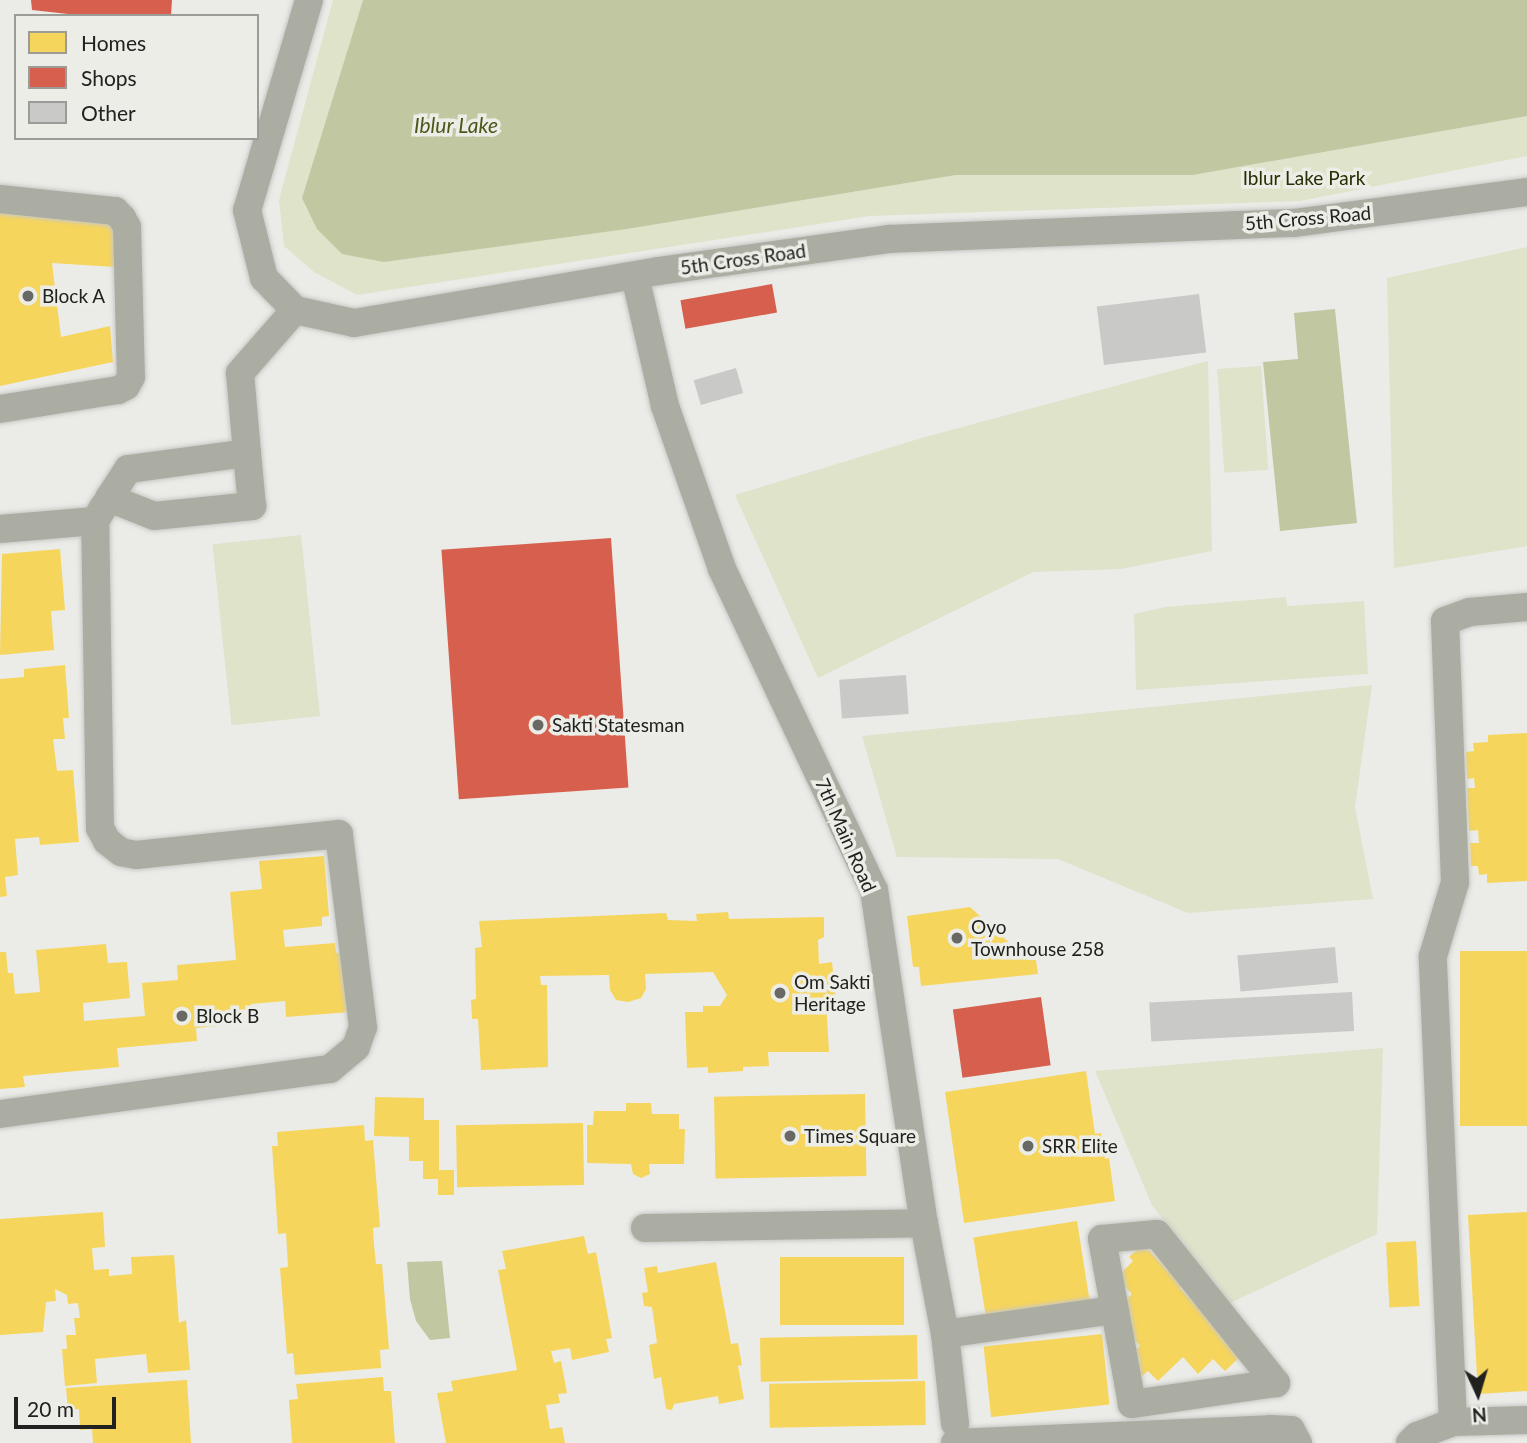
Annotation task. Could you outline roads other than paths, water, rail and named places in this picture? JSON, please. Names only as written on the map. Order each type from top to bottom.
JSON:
[{"type":"street","points":[[0,529],[102,509],[154,516],[252,506],[240,373],[295,310],[264,278],[247,209],[309,0]]},
{"type":"street","name":"5th Cross Road","points":[[295,310],[354,323],[635,276],[889,239],[1294,223],[1527,192]]},
{"type":"street","points":[[0,199],[115,211],[122,218],[127,227],[131,377],[126,386],[118,390],[0,409]]},
{"type":"street","name":"7th Main Road","points":[[635,276],[665,406],[722,569],[874,890],[924,1223],[945,1334],[955,1433]]},
{"type":"street","points":[[0,1114],[330,1069],[356,1047],[363,1027],[339,834],[136,855],[121,852],[107,841],[100,828],[102,509],[128,469],[247,453]]},
{"type":"street","points":[[1453,1422],[1433,956],[1455,881],[1445,621],[1470,612],[1527,607]]},
{"type":"street","points":[[645,1228],[924,1223]]},
{"type":"street","points":[[1157,1234],[1276,1383],[1132,1404],[1113,1310],[1102,1239],[1157,1234]]},
{"type":"street","points":[[945,1334],[1113,1310]]},
{"type":"street","points":[[1410,1443],[1417,1436],[1453,1422],[1527,1420]]},
{"type":"street","points":[[955,1433],[1270,1429],[1291,1430],[1298,1443]]},
{"type":"water","name":"Iblur Lake","points":[[363,0],[1527,0],[1527,116],[1193,175],[956,175],[627,229],[384,262],[342,254],[317,229],[302,198]]},
{"type":"water","points":[[1335,309],[1357,523],[1280,531],[1263,362],[1298,359],[1294,313]]},
{"type":"water","points":[[442,1261],[450,1338],[430,1340],[416,1321],[410,1299],[407,1262]]},
{"type":"place","name":"Block A","points":[[28,296]]},
{"type":"place","name":"Sakti Statesman","points":[[538,725]]},
{"type":"place","name":"Oyo Townhouse 258","points":[[957,938]]},
{"type":"place","name":"Om Sakti Heritage","points":[[780,993]]},
{"type":"place","name":"Block B","points":[[182,1016]]},
{"type":"place","name":"Times Square","points":[[790,1136]]},
{"type":"place","name":"SRR Elite","points":[[1028,1146]]},
{"type":"park label","name":"Iblur Lake Park","points":[[1304,178]]}]
